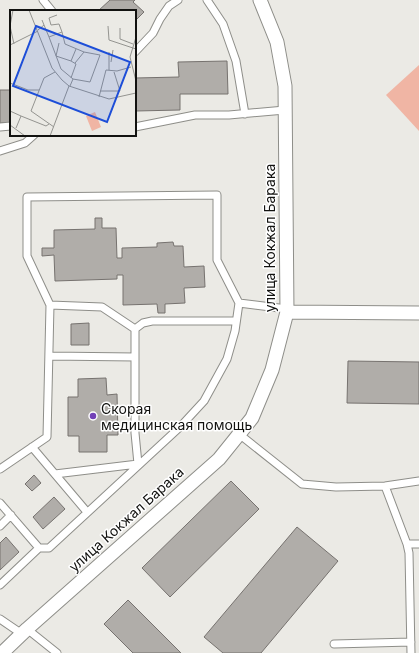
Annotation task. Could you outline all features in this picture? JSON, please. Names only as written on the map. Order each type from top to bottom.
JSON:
[{"type":"street","name":"улица Кокжал Барака","points":[[2,653],[218,459],[252,418],[272,370],[287,311],[285,86],[277,42],[260,0]]},
{"type":"street","points":[[287,311],[419,313]]},
{"type":"lane","points":[[43,0],[51,10]]},
{"type":"lane","points":[[136,51],[153,33],[160,18],[170,6],[178,0]]},
{"type":"lane","points":[[208,0],[222,24],[236,61],[245,114]]},
{"type":"lane","points":[[136,127],[194,115],[229,115],[285,110]]},
{"type":"lane","points":[[0,127],[10,126]]},
{"type":"lane","points":[[0,151],[25,143],[33,136]]},
{"type":"lane","points":[[0,469],[47,437],[50,305],[27,256],[27,197],[217,196],[217,260],[239,303],[235,330],[227,359],[204,401],[180,427],[138,464],[49,548],[39,548],[0,585]]},
{"type":"lane","points":[[239,303],[287,311]]},
{"type":"lane","points":[[50,305],[102,307],[136,329]]},
{"type":"lane","points":[[138,464],[135,433],[136,329],[143,323],[152,321],[236,321]]},
{"type":"lane","points":[[49,356],[135,357]]},
{"type":"lane","points":[[239,434],[302,484],[336,487],[385,486],[419,481]]},
{"type":"lane","points":[[32,447],[88,512]]},
{"type":"lane","points":[[55,474],[138,464]]},
{"type":"lane","points":[[385,486],[409,552],[411,653]]},
{"type":"lane","points":[[0,503],[39,548]]},
{"type":"lane","points":[[0,526],[11,515]]},
{"type":"lane","points":[[407,544],[419,544]]},
{"type":"lane","points":[[0,619],[25,631],[57,653]]},
{"type":"lane","points":[[334,644],[411,642]]},
{"type":"shaded area","points":[[419,65],[419,131],[386,95]]},
{"type":"building","points":[[110,0],[135,0],[133,2],[144,12],[136,20],[136,10],[99,10]]},
{"type":"building","points":[[227,61],[228,94],[180,94],[180,110],[136,111],[136,78],[179,77],[178,62]]},
{"type":"building","points":[[0,90],[10,90],[10,123],[0,123]]},
{"type":"building","points":[[95,218],[102,218],[102,228],[116,228],[117,258],[122,258],[122,248],[157,247],[157,243],[173,242],[174,246],[183,246],[184,267],[204,266],[205,287],[184,288],[185,303],[165,304],[165,313],[158,313],[157,304],[123,305],[123,275],[117,275],[117,279],[55,281],[54,255],[42,256],[42,248],[54,248],[54,230],[95,229]]},
{"type":"building","points":[[89,323],[89,345],[71,345],[71,324]]},
{"type":"building","points":[[348,361],[419,362],[419,404],[347,403]]},
{"type":"building","name":"Скорая медицинская помощь","points":[[106,378],[107,395],[117,394],[118,435],[107,435],[107,452],[79,452],[79,436],[68,436],[68,397],[78,397],[78,379]]},
{"type":"building","points":[[34,475],[41,483],[32,491],[25,484]]},
{"type":"building","points":[[231,481],[259,509],[170,597],[142,568]]},
{"type":"building","points":[[54,497],[65,509],[43,529],[33,517]]},
{"type":"building","points":[[297,527],[338,561],[261,653],[223,653],[204,637]]},
{"type":"building","points":[[6,537],[19,552],[0,570],[0,543]]},
{"type":"building","points":[[128,600],[181,653],[133,653],[104,624]]},
{"type":"place","name":"Скорая медицинская помощь","points":[[93,416]]}]
